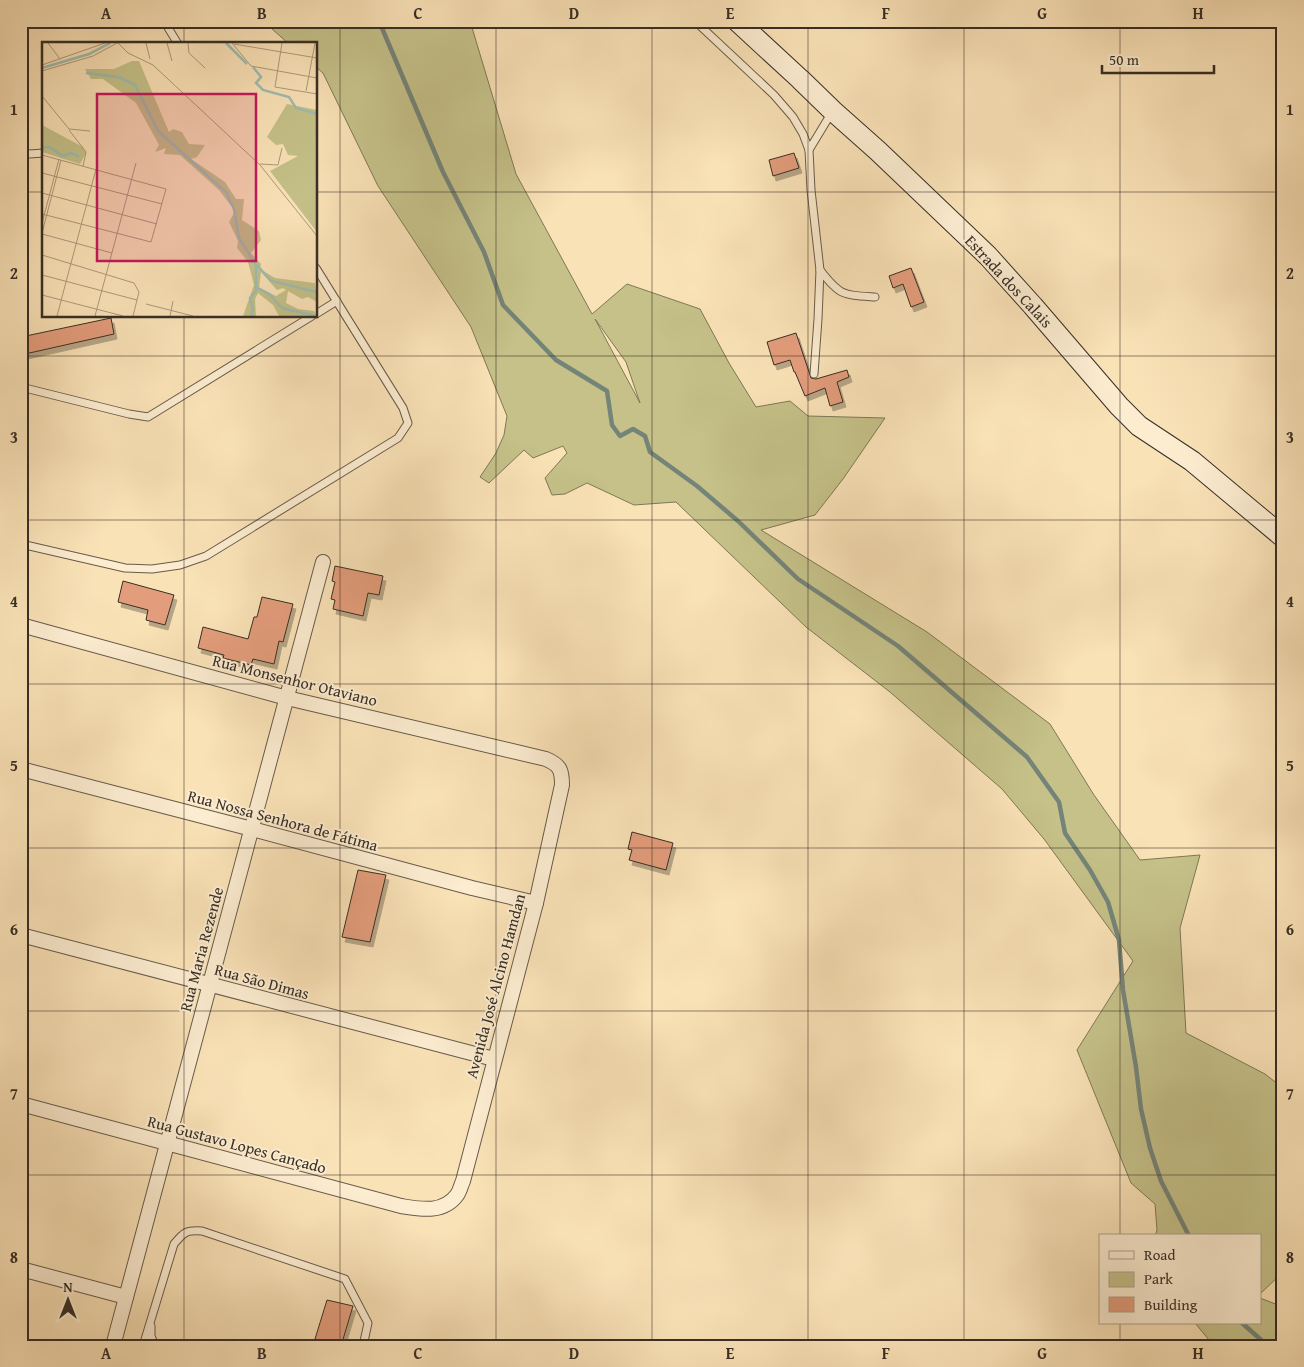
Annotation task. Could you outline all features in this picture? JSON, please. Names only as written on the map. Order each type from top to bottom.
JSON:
[{"type":"street","name":"Estrada dos Calais","points":[[737,21],[988,256],[1119,406],[1139,426],[1198,466],[1283,537]]},
{"type":"street","name":"Rua Maria Rezende","points":[[113,1346],[323,562]]},
{"type":"street","name":"Rua Monsenhor Otaviano","points":[[21,625],[287,698],[546,759],[560,768]]},
{"type":"street","name":"Avenida José Alcino Hamdan","points":[[444,1207],[457,1195],[463,1180],[536,902],[562,785],[560,768]]},
{"type":"street","name":"Rua Nossa Senhora de Fátima","points":[[21,769],[472,888],[536,902]]},
{"type":"street","name":"Rua São Dimas","points":[[21,935],[494,1059]]},
{"type":"street","name":"Rua Gustavo Lopes Cançado","points":[[21,1104],[401,1206],[424,1210],[444,1207]]},
{"type":"street","points":[[21,1269],[126,1297]]},
{"type":"lane","points":[[164,21],[177,42]]},
{"type":"lane","points":[[695,21],[793,116],[809,150],[811,190],[820,270],[814,374]]},
{"type":"lane","points":[[809,150],[833,111]]},
{"type":"lane","points":[[21,150],[29,154],[42,154]]},
{"type":"lane","points":[[820,270],[841,293],[853,296],[875,297]]},
{"type":"lane","points":[[21,544],[125,568],[152,569],[180,565],[206,556],[398,438],[408,423],[403,408],[318,271]]},
{"type":"lane","points":[[318,313],[337,301]]},
{"type":"lane","points":[[21,387],[148,417],[309,318]]},
{"type":"lane","points":[[143,1346],[174,1244],[182,1234],[191,1230],[345,1279],[368,1323],[363,1346]]},
{"type":"lane","points":[[150,1320],[155,1346]]},
{"type":"green space","points":[[263,21],[470,21],[516,174],[592,314],[627,284],[700,309],[729,363],[756,407],[790,401],[808,416],[885,418],[843,479],[815,515],[761,530],[927,632],[1050,724],[1094,795],[1140,860],[1200,855],[1180,928],[1186,1033],[1265,1074],[1283,1088],[1283,1272],[1262,1292],[1262,1234],[1156,1234],[1155,1204],[1131,1183],[1077,1050],[1133,961],[1044,839],[1002,789],[890,692],[806,627],[676,502],[634,505],[587,483],[565,494],[552,495],[545,478],[567,453],[563,446],[533,458],[524,450],[489,483],[480,477],[496,453],[504,435],[507,416],[471,327],[378,186],[323,73],[318,69],[318,42],[287,42]],"holes":[[[595,319],[626,362],[640,403]]]},
{"type":"green space","points":[[1262,1299],[1283,1307],[1283,1346],[1214,1346],[1196,1324],[1262,1324]]},
{"type":"building","points":[[794,153],[799,168],[773,176],[769,160]]},
{"type":"building","points":[[911,268],[924,302],[911,307],[903,284],[893,288],[889,276]]},
{"type":"building","points":[[111,318],[114,334],[25,354],[21,337]]},
{"type":"building","points":[[796,333],[811,378],[816,379],[847,370],[849,377],[837,382],[843,402],[830,406],[825,388],[805,396],[790,360],[774,365],[767,342]]},
{"type":"building","points":[[335,566],[383,576],[379,595],[368,593],[363,616],[333,609],[335,600],[331,599],[335,582],[332,581]]},
{"type":"building","points":[[123,581],[174,595],[165,625],[146,620],[148,610],[118,602]]},
{"type":"building","points":[[262,597],[293,604],[283,642],[279,641],[274,664],[253,659],[251,665],[223,658],[224,655],[198,648],[203,627],[248,639],[254,617],[257,617]]},
{"type":"building","points":[[632,832],[673,843],[666,870],[629,860],[632,850],[628,849]]},
{"type":"building","points":[[358,870],[386,875],[370,942],[342,937]]},
{"type":"building","points":[[327,1300],[353,1306],[341,1346],[315,1339]]},
{"type":"waterway","points":[[379,21],[443,172],[484,252],[503,305],[556,360],[607,391],[612,425],[620,436],[633,429],[645,436],[650,452],[697,486],[738,521],[798,579],[898,646],[1027,757],[1059,802],[1065,833],[1090,870],[1108,902],[1119,940],[1123,990],[1141,1109],[1150,1148],[1161,1181],[1188,1234]]},
{"type":"waterway","points":[[1243,1324],[1268,1346]]}]
